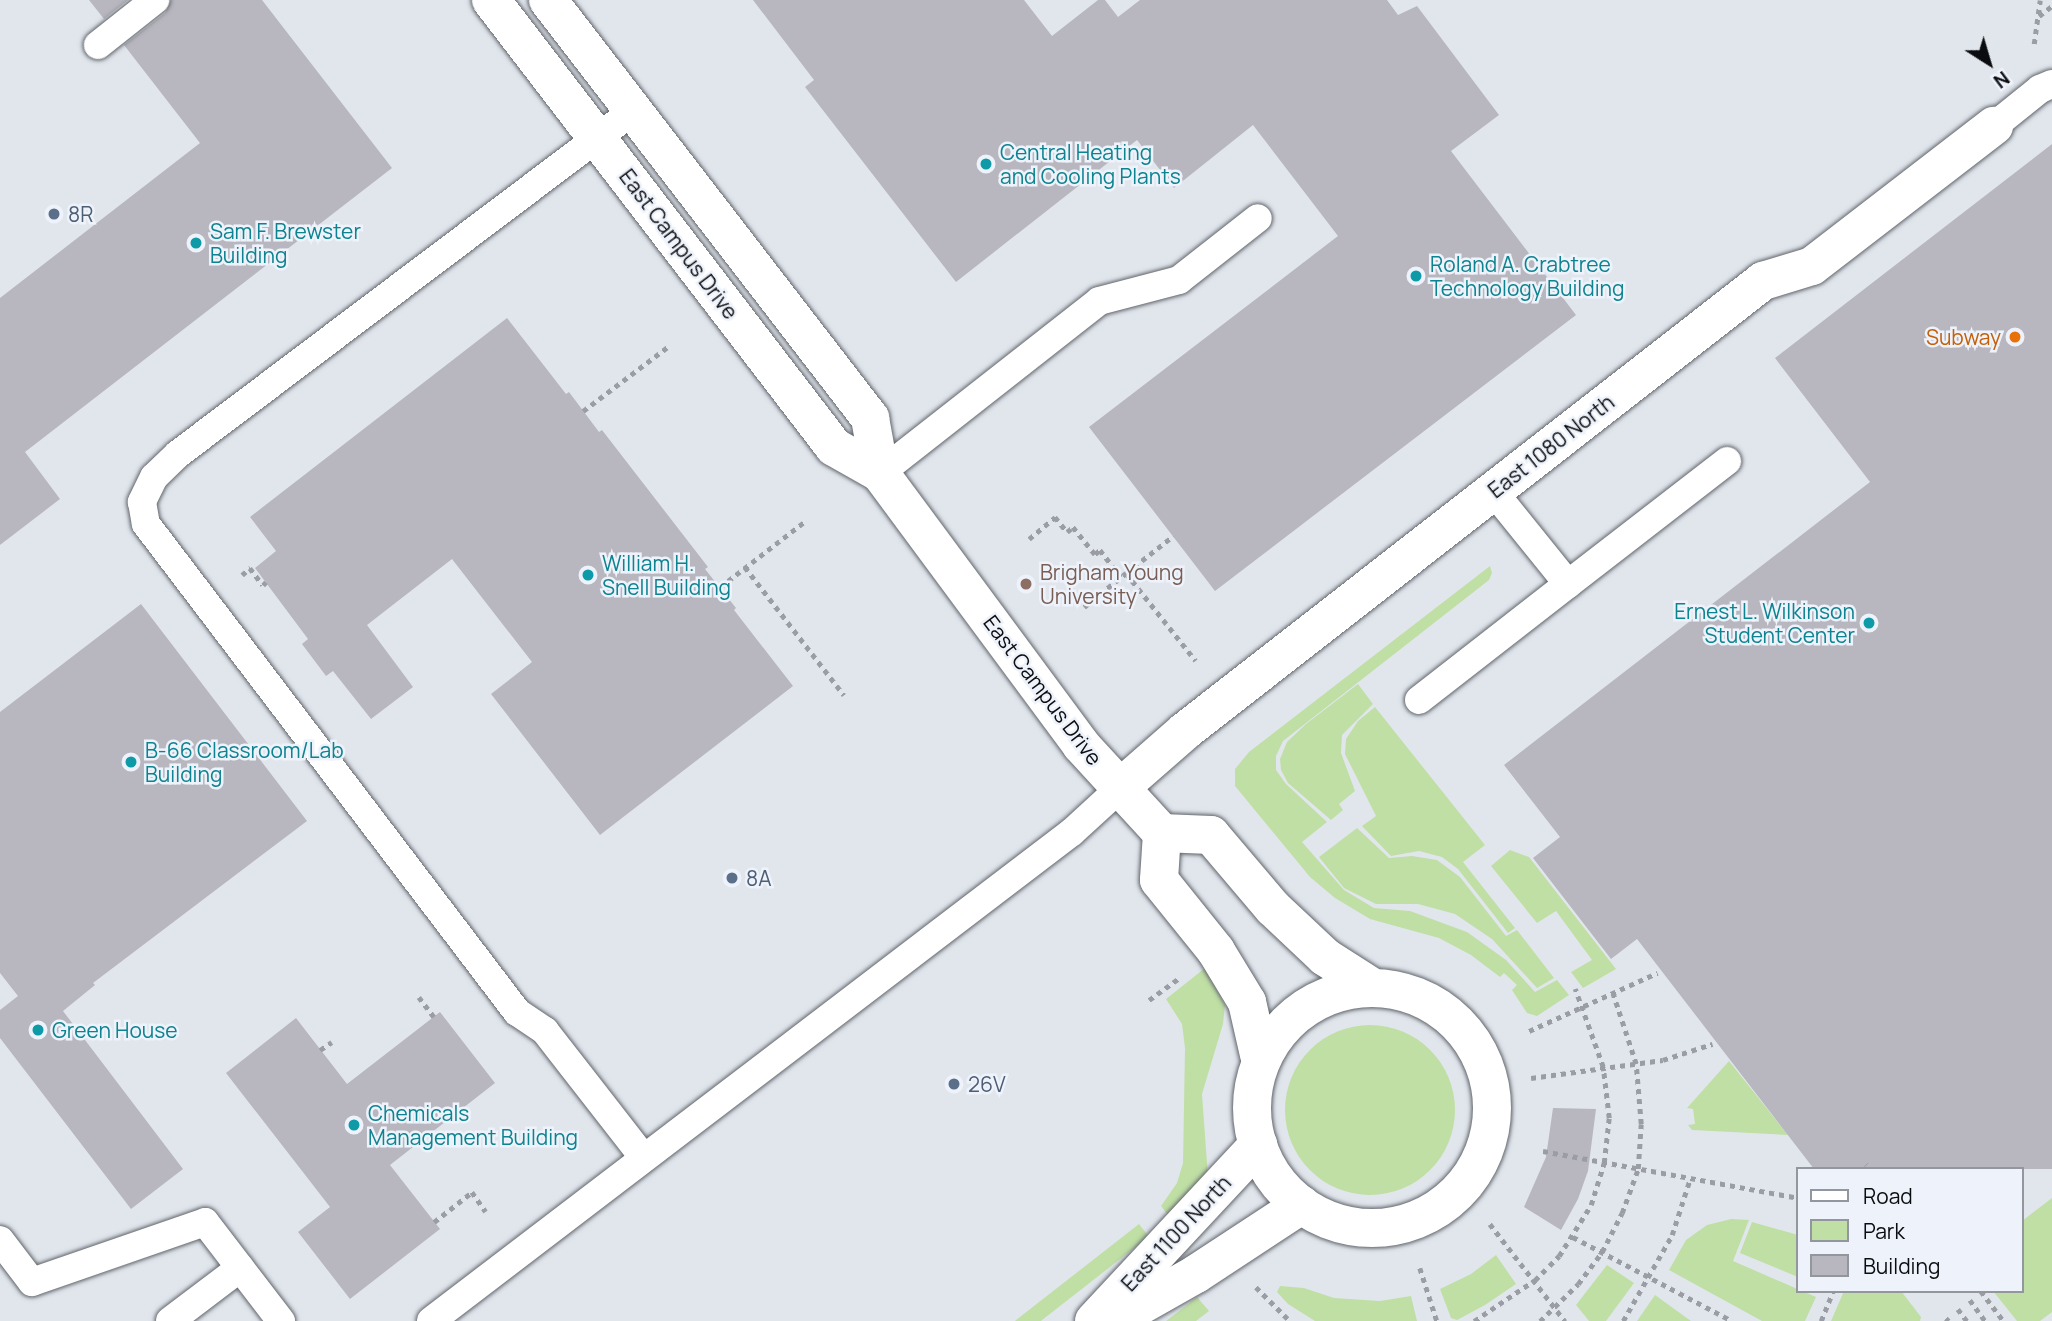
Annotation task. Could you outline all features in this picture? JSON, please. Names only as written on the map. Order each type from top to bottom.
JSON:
[{"type":"street","name":"East Campus Drive","points":[[492,0],[834,447],[880,473],[1081,745],[1162,833]]},
{"type":"street","name":"East Campus Drive","points":[[548,0],[870,418],[880,473]]},
{"type":"street","name":"East 1080 North","points":[[1120,789],[1185,731],[1763,281],[1812,267],[1994,126]]},
{"type":"street","points":[[1162,833],[1211,835],[1273,908],[1325,957],[1369,985],[1430,1002],[1461,1026],[1483,1059],[1492,1097],[1490,1136],[1474,1172],[1448,1202],[1413,1221],[1374,1229],[1335,1223],[1301,1205],[1275,1179],[1258,1146],[1252,1113],[1259,1055],[1247,1002],[1216,951],[1159,880],[1162,833]]},
{"type":"street","points":[[1259,1055],[1291,1021],[1320,999],[1369,985]]},
{"type":"street","name":"East 1100 North","points":[[1094,1321],[1258,1146]]},
{"type":"street","name":"East 1100 North","points":[[1113,1321],[1196,1274],[1301,1205]]},
{"type":"lane","points":[[98,45],[155,0]]},
{"type":"lane","points":[[1994,126],[2040,89],[2052,84]]},
{"type":"lane","points":[[633,111],[178,454],[155,477],[142,502],[146,524],[517,1012],[545,1031],[643,1157]]},
{"type":"lane","points":[[880,473],[1099,301],[1179,280],[1258,218]]},
{"type":"lane","points":[[1419,700],[1727,461]]},
{"type":"lane","points":[[1493,491],[1568,584]]},
{"type":"lane","points":[[430,1321],[1072,832],[1120,789]]},
{"type":"lane","points":[[0,1240],[32,1282],[205,1222],[281,1321]]},
{"type":"lane","points":[[170,1321],[240,1268]]},
{"type":"path","points":[[2034,44],[2040,0]]},
{"type":"path","points":[[2038,17],[2052,6]]},
{"type":"path","points":[[583,411],[668,346]]},
{"type":"path","points":[[1029,539],[1055,517],[1067,532],[1073,527],[1095,554],[1100,550],[1124,575],[1196,661]]},
{"type":"path","points":[[720,587],[804,522]]},
{"type":"path","points":[[1084,607],[1172,536]]},
{"type":"path","points":[[745,567],[844,695]]},
{"type":"path","points":[[242,575],[250,568],[262,585],[265,582]]},
{"type":"path","points":[[1149,1000],[1191,970]]},
{"type":"path","points":[[1529,1031],[1657,973]]},
{"type":"path","points":[[1474,1321],[1535,1280],[1573,1237],[1591,1205],[1604,1163],[1609,1118],[1603,1067],[1584,1007],[1575,989]]},
{"type":"path","points":[[1540,1321],[1555,1308],[1602,1252],[1622,1213],[1638,1169],[1641,1124],[1636,1064],[1613,994]]},
{"type":"path","points":[[419,997],[434,1017]]},
{"type":"path","points":[[320,1050],[331,1042]]},
{"type":"path","points":[[1531,1078],[1663,1060],[1712,1044]]},
{"type":"path","points":[[1543,1151],[1797,1198]]},
{"type":"path","points":[[1623,1321],[1651,1277],[1672,1235],[1690,1179]]},
{"type":"path","points":[[434,1222],[472,1192],[486,1212]]},
{"type":"path","points":[[1490,1224],[1565,1321]]},
{"type":"path","points":[[1573,1237],[1732,1321]]},
{"type":"path","points":[[1420,1268],[1437,1321]]},
{"type":"path","points":[[1256,1286],[1290,1321]]},
{"type":"path","points":[[1821,1321],[1832,1293]]},
{"type":"path","points":[[1983,1293],[2004,1321]]},
{"type":"path","points":[[1969,1300],[1985,1321]]},
{"type":"path","points":[[1958,1309],[1967,1321]]},
{"type":"green space","points":[[1490,566],[1492,573],[1489,580],[1283,741],[1276,756],[1276,770],[1286,784],[1327,822],[1302,842],[1344,890],[1374,908],[1410,911],[1467,932],[1506,960],[1535,992],[1557,980],[1569,995],[1537,1016],[1527,1013],[1512,990],[1517,985],[1504,973],[1500,977],[1471,955],[1439,938],[1370,919],[1335,898],[1310,877],[1235,786],[1235,769],[1249,752]]},
{"type":"green space","points":[[1358,684],[1373,704],[1342,735],[1341,753],[1355,791],[1339,804],[1343,810],[1331,820],[1288,783],[1281,770],[1280,759],[1287,742]]},
{"type":"green space","points":[[1375,707],[1485,845],[1463,862],[1515,928],[1508,933],[1458,869],[1442,857],[1419,851],[1391,856],[1362,826],[1376,816],[1345,754],[1346,739],[1358,721]]},
{"type":"green space","points":[[1357,828],[1389,858],[1412,856],[1437,860],[1460,877],[1506,936],[1517,930],[1554,978],[1537,988],[1492,939],[1455,914],[1418,904],[1376,904],[1344,888],[1319,857]]},
{"type":"green space","points":[[1510,850],[1529,857],[1616,969],[1583,988],[1571,972],[1592,960],[1556,911],[1537,923],[1491,866]]},
{"type":"green space","points":[[1205,968],[1225,1005],[1223,1024],[1202,1094],[1208,1177],[1171,1219],[1161,1206],[1177,1183],[1183,1163],[1185,1048],[1182,1024],[1166,999]]},
{"type":"green space","points":[[1370,1025],[1402,1032],[1430,1050],[1448,1078],[1455,1110],[1448,1142],[1430,1170],[1402,1188],[1370,1195],[1338,1188],[1310,1170],[1292,1142],[1285,1110],[1292,1078],[1310,1050],[1338,1032]]},
{"type":"green space","points":[[1729,1061],[1788,1135],[1692,1130],[1688,1125],[1695,1124],[1693,1109],[1687,1108]]},
{"type":"green space","points":[[2052,1198],[2052,1312],[2040,1321],[2017,1321],[1995,1293],[2024,1293],[2024,1219]]},
{"type":"green space","points":[[1731,1219],[1749,1220],[1733,1261],[1797,1289],[1797,1293],[1816,1297],[1805,1321],[1762,1321],[1669,1270],[1686,1240],[1707,1225]]},
{"type":"green space","points":[[1752,1222],[1797,1235],[1797,1277],[1740,1253]]},
{"type":"green space","points":[[1139,1224],[1149,1237],[1041,1321],[1015,1321]]},
{"type":"green space","points":[[1496,1255],[1516,1284],[1457,1320],[1451,1318],[1440,1289],[1471,1274]]},
{"type":"green space","points":[[1607,1265],[1634,1283],[1606,1321],[1589,1321],[1576,1305]]},
{"type":"green space","points":[[1280,1286],[1304,1288],[1334,1298],[1380,1301],[1411,1296],[1417,1321],[1315,1321],[1288,1304],[1277,1292]]},
{"type":"green space","points":[[1843,1293],[1903,1293],[1921,1317],[1920,1321],[1831,1321]]},
{"type":"green space","points":[[1655,1295],[1691,1321],[1637,1321]]},
{"type":"green space","points":[[1197,1297],[1209,1311],[1196,1321],[1166,1321]]},
{"type":"building","points":[[89,0],[128,0],[104,19]]},
{"type":"building","name":"Sam F. Brewster Building","points":[[171,0],[262,0],[392,168],[25,452],[60,499],[0,545],[0,298],[200,143],[124,45],[165,13]]},
{"type":"building","points":[[753,0],[1024,0],[1052,36],[1098,0],[1105,0],[1118,17],[1140,0],[1387,0],[1398,15],[1417,6],[1499,115],[1451,151],[1576,315],[1215,591],[1089,427],[1338,236],[1253,125],[1174,188],[1137,140],[956,282],[805,87],[814,80]]},
{"type":"building","name":"Ernest L. Wilkinson Student Center","points":[[2052,144],[2052,1169],[1812,1167],[1637,939],[1611,959],[1533,858],[1560,837],[1504,765],[1870,482],[1775,358]]},
{"type":"building","name":"William H. Snell Building","points":[[507,318],[566,394],[569,392],[599,432],[602,430],[708,567],[705,569],[736,608],[734,610],[793,686],[600,835],[491,694],[532,662],[452,559],[367,625],[413,687],[371,719],[333,671],[326,676],[302,644],[308,639],[255,568],[276,551],[250,517]]},
{"type":"building","name":"B-66 Classroom/Lab Building","points":[[141,604],[307,821],[93,983],[95,985],[63,1011],[183,1169],[131,1209],[0,1038],[0,1010],[18,996],[0,973],[0,712]]},
{"type":"building","name":"Chemicals Management Building","points":[[440,1012],[495,1083],[390,1165],[440,1229],[350,1299],[298,1232],[330,1207],[226,1073],[296,1018],[347,1084]]},
{"type":"building","points":[[1553,1108],[1596,1109],[1588,1171],[1578,1199],[1561,1230],[1524,1207],[1546,1157]]},
{"type":"place","name":"Central Heating and Cooling Plants","points":[[986,164]]},
{"type":"place","name":"8R","points":[[54,214]]},
{"type":"place","name":"Sam F. Brewster Building","points":[[196,243]]},
{"type":"place","name":"Roland A. Crabtree Technology Building","points":[[1416,276]]},
{"type":"place","name":"Subway","points":[[2015,337]]},
{"type":"place","name":"William H. Snell Building","points":[[588,575]]},
{"type":"place","name":"Brigham Young University","points":[[1026,584]]},
{"type":"place","name":"Ernest L. Wilkinson Student Center","points":[[1869,623]]},
{"type":"place","name":"B-66 Classroom/Lab Building","points":[[131,762]]},
{"type":"place","name":"8A","points":[[732,878]]},
{"type":"place","name":"Green House","points":[[38,1030]]},
{"type":"place","name":"26V","points":[[954,1084]]},
{"type":"place","name":"Chemicals Management Building","points":[[354,1125]]}]
